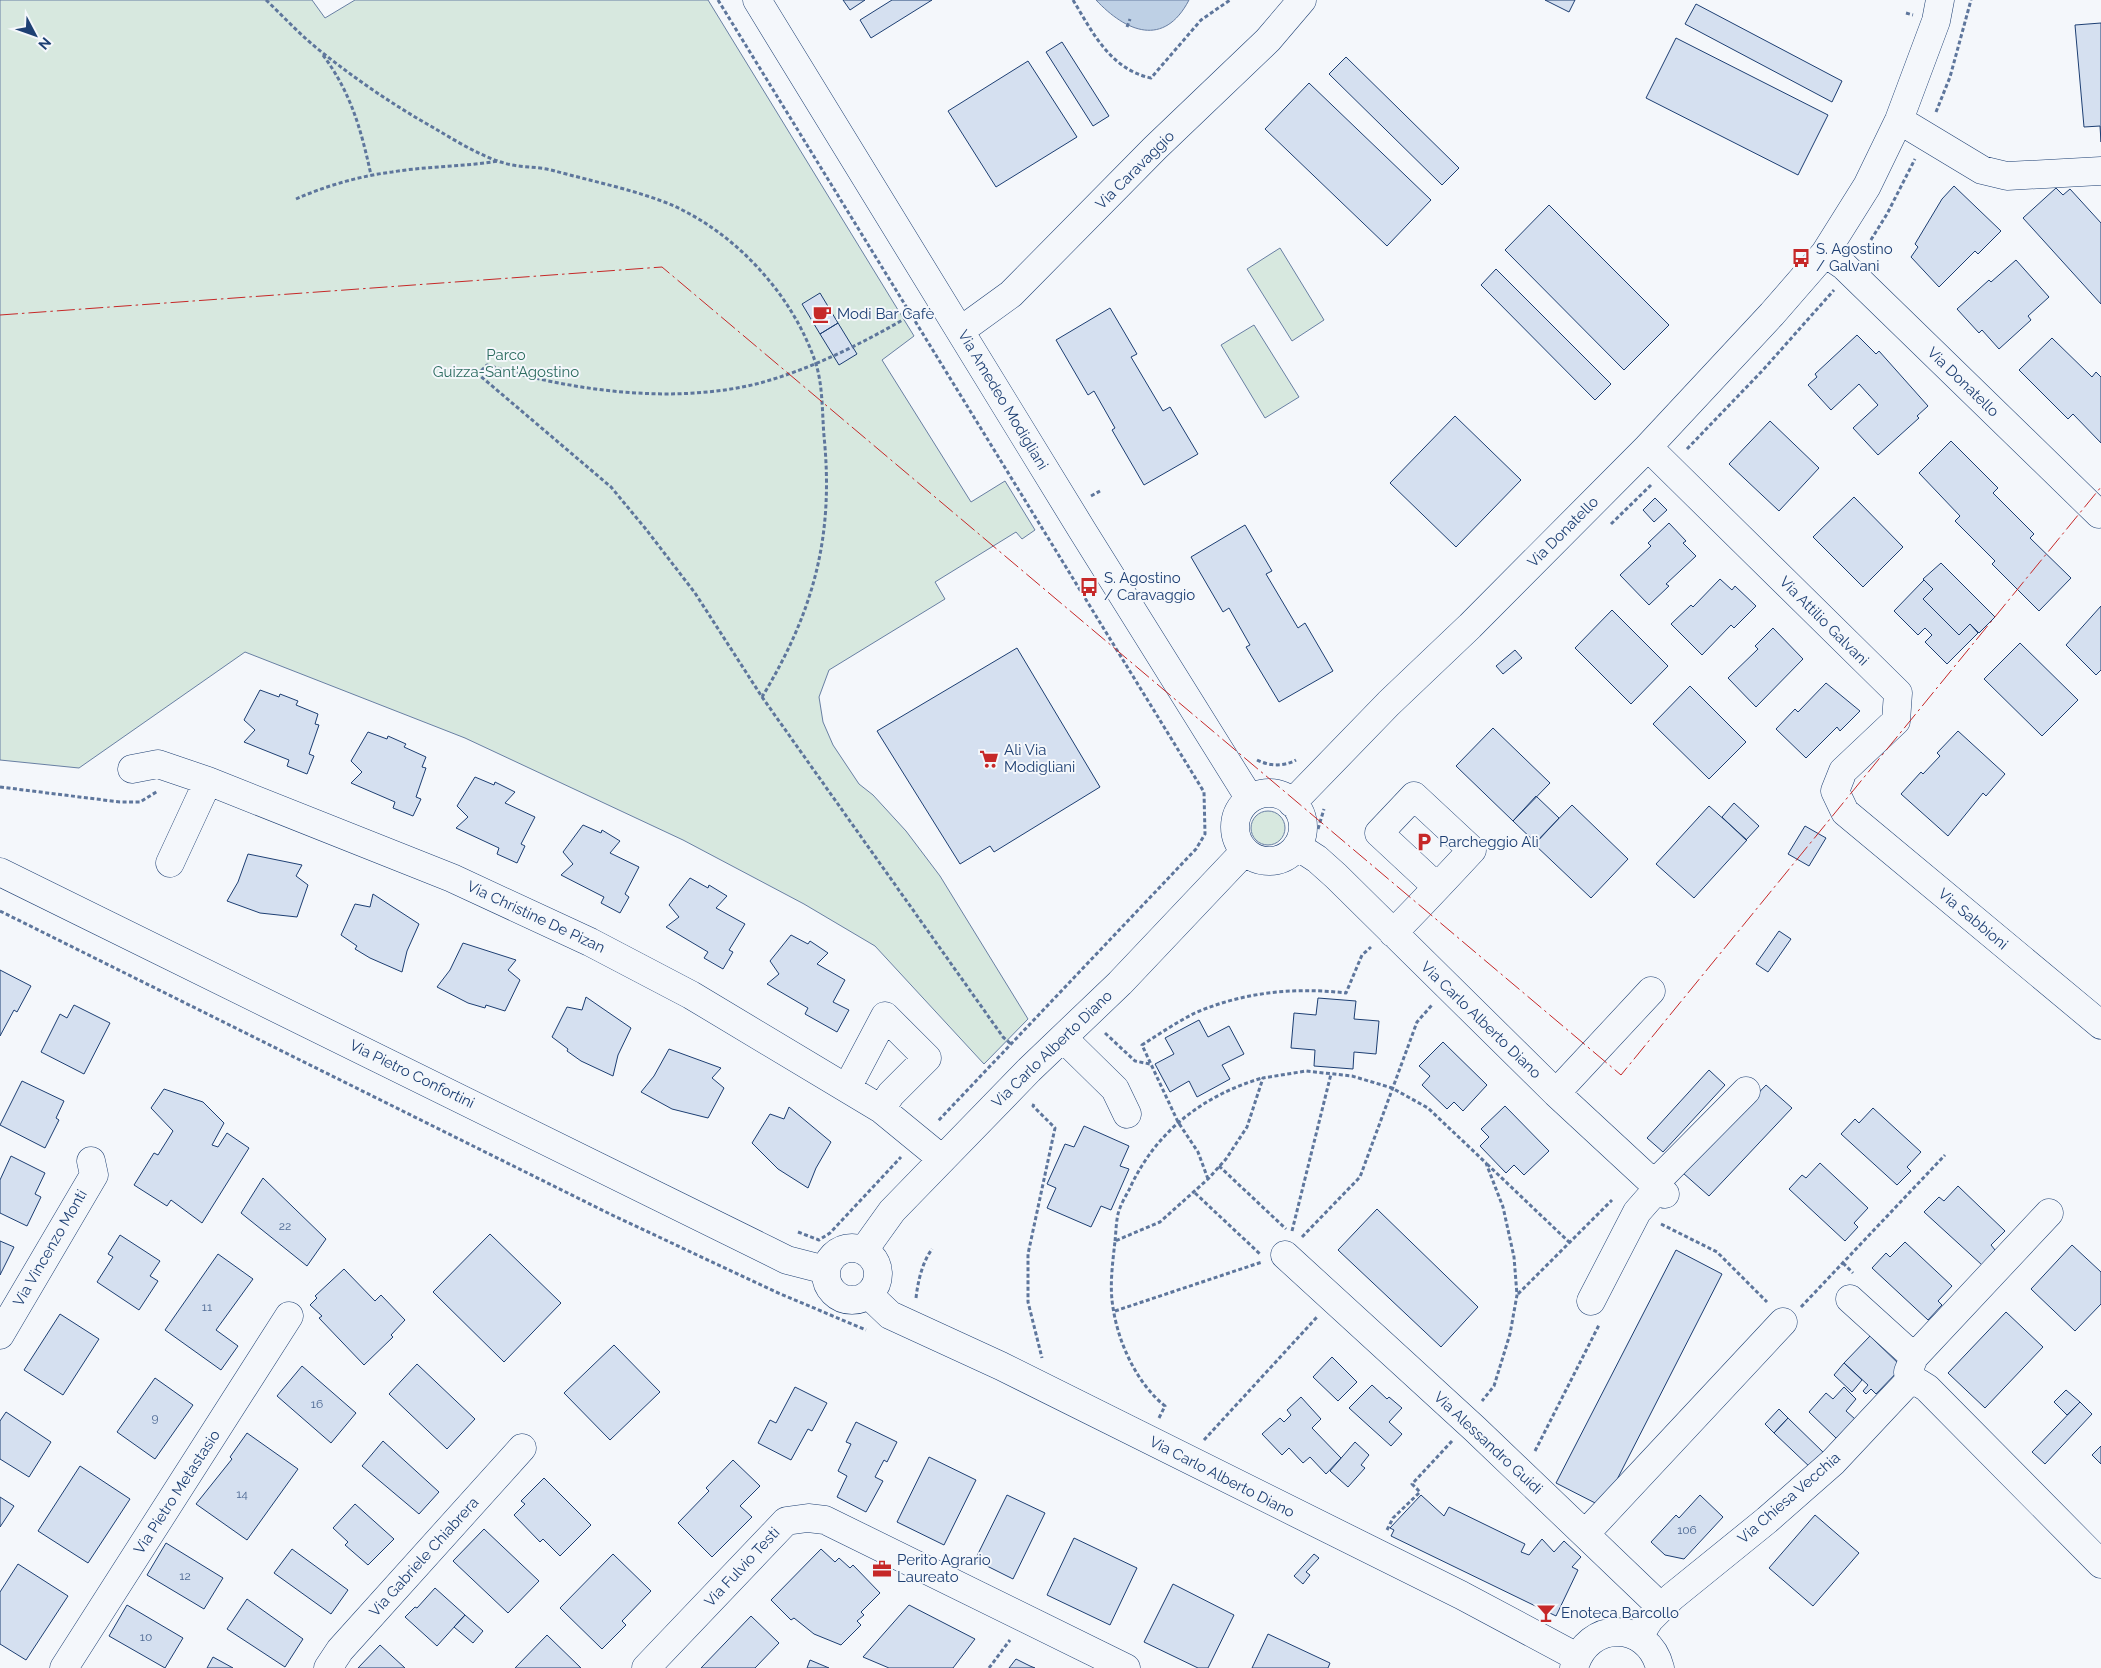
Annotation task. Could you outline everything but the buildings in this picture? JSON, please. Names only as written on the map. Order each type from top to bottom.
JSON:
[{"type":"street","name":"Via Amedeo Modigliani","points":[[757,0],[1250,799]]},
{"type":"street","name":"Via Caravaggio","points":[[960,331],[1010,294],[1156,148],[1268,40],[1302,0]]},
{"type":"street","name":"Via Donatello","points":[[1292,803],[1389,703],[1470,626],[1648,447],[1772,314],[1825,253],[1867,186],[1899,120],[1936,22],[1929,4]]},
{"type":"street","points":[[1899,120],[1982,170],[2008,176],[2101,170]]},
{"type":"street","name":"Via Donatello","points":[[1825,253],[1844,266],[2099,514]]},
{"type":"street","name":"Via Attilio Galvani","points":[[1648,447],[1898,693],[1896,721],[1843,771],[1835,790],[1845,812]]},
{"type":"street","name":"Via Christine De Pizan","points":[[132,769],[158,764],[208,781],[452,878],[590,942],[691,995],[847,1088],[881,1109],[942,1159]]},
{"type":"street","points":[[170,863],[208,781]]},
{"type":"street","points":[[1272,793],[1283,796],[1292,803],[1302,819],[1303,828],[1297,846],[1288,855],[1278,860],[1266,861],[1255,858],[1245,851],[1235,834],[1235,824],[1237,814],[1250,799],[1260,794],[1272,793]]},
{"type":"street","name":"Via Sabbioni","points":[[1845,812],[2101,1025]]},
{"type":"street","name":"Via Carlo Alberto Diano","points":[[1297,846],[1318,859],[1556,1093],[1655,1185]]},
{"type":"street","name":"Via Carlo Alberto Diano","points":[[864,1250],[892,1211],[1120,983],[1245,851]]},
{"type":"street","name":"Via Pietro Confortini","points":[[0,872],[787,1260],[826,1270]]},
{"type":"street","points":[[1391,931],[1437,888]]},
{"type":"street","points":[[1556,1093],[1651,992]]},
{"type":"street","points":[[847,1088],[885,1016],[927,1058],[891,1094],[881,1109]]},
{"type":"street","points":[[1063,1038],[1115,1088],[1127,1114]]},
{"type":"street","points":[[1595,1312],[1637,1212],[1655,1185],[1746,1091]]},
{"type":"street","name":"Via Vincenzo Monti","points":[[0,1334],[94,1174],[91,1161]]},
{"type":"street","name":"Via Chiesa Vecchia","points":[[1661,1607],[1820,1474],[2049,1213]]},
{"type":"street","points":[[856,1248],[864,1250],[876,1263],[879,1271],[878,1280],[868,1295],[852,1301],[835,1295],[826,1279],[826,1270],[833,1255],[840,1250],[856,1248]]},
{"type":"street","name":"Via Alessandro Guidi","points":[[1286,1255],[1465,1433],[1517,1469],[1661,1607]]},
{"type":"street","name":"Via Carlo Alberto Diano","points":[[868,1295],[890,1315],[1001,1366],[1462,1595],[1576,1663]]},
{"type":"street","points":[[1850,1299],[1911,1369],[1920,1383],[2101,1564]]},
{"type":"street","points":[[1585,1534],[1783,1313]]},
{"type":"street","name":"Via Pietro Metastasio","points":[[64,1668],[290,1316]]},
{"type":"street","name":"Via Gabriele Chiabrera","points":[[328,1668],[340,1650],[522,1448]]},
{"type":"street","name":"Via Fulvio Testi","points":[[646,1668],[786,1521],[808,1518],[825,1520],[1126,1668]]},
{"type":"street","points":[[1638,1637],[1661,1607]]},
{"type":"street","points":[[1576,1663],[1584,1647],[1596,1638],[1610,1632],[1624,1632],[1638,1637],[1648,1644],[1656,1655],[1660,1668]]},
{"type":"path","points":[[266,0],[321,52],[391,103],[454,140],[499,161],[551,170],[673,206],[710,226],[739,249],[779,292],[800,329],[816,364],[821,388],[827,470],[826,525],[816,577],[800,626],[784,661],[762,697]]},
{"type":"path","points":[[718,0],[1204,792],[1205,834],[1196,849],[939,1121],[933,1122]]},
{"type":"path","points":[[1073,0],[1104,50],[1136,75],[1151,78],[1201,20],[1230,0]]},
{"type":"path","points":[[1914,22],[1929,4]]},
{"type":"path","points":[[1127,27],[1130,19]]},
{"type":"path","points":[[321,52],[340,78],[356,115],[371,176]]},
{"type":"path","points":[[296,199],[313,192],[371,176],[499,161]]},
{"type":"path","points":[[941,299],[816,364],[759,383],[661,394],[590,389],[533,379],[487,365],[478,374],[611,487],[695,593],[762,697],[998,1029],[1011,1044]]},
{"type":"path","points":[[1250,756],[1265,764],[1275,765],[1298,758]]},
{"type":"path","points":[[0,787],[133,802],[140,802],[160,788]]},
{"type":"path","points":[[0,911],[621,1219],[771,1290],[846,1320],[872,1333]]},
{"type":"path","points":[[1208,1179],[1198,1152],[1178,1122],[1142,1045],[1195,1013],[1227,1002],[1267,992],[1312,989],[1346,993],[1362,956],[1391,931]]},
{"type":"path","points":[[1286,1255],[1360,1177],[1417,1022],[1438,999]]},
{"type":"path","points":[[1104,1032],[1135,1061],[1151,1064]]},
{"type":"path","points":[[1156,1422],[1165,1406],[1153,1396],[1133,1366],[1122,1340],[1112,1300],[1112,1275],[1118,1213],[1134,1177],[1163,1136],[1178,1122],[1238,1085],[1263,1078],[1306,1071],[1352,1076],[1392,1088],[1428,1108],[1570,1244]]},
{"type":"path","points":[[1219,1166],[1292,1234],[1331,1074]]},
{"type":"path","points":[[1115,1241],[1160,1222],[1195,1193],[1208,1179],[1247,1127],[1263,1078]]},
{"type":"path","points":[[1039,1100],[1033,1106],[1055,1128],[1028,1254],[1028,1302],[1043,1360]]},
{"type":"path","points":[[798,1232],[819,1240],[830,1233],[901,1156],[900,1152]]},
{"type":"path","points":[[1637,1212],[1717,1252],[1783,1313],[1945,1155]]},
{"type":"path","points":[[1383,1538],[1393,1518],[1420,1492],[1412,1484],[1465,1433],[1487,1415],[1478,1408],[1494,1386],[1510,1334],[1517,1295],[1514,1256],[1503,1207],[1486,1163]]},
{"type":"path","points":[[1517,1295],[1570,1244],[1655,1185]]},
{"type":"path","points":[[1115,1311],[1267,1260],[1195,1193]]},
{"type":"path","points":[[915,1304],[921,1273],[926,1257],[932,1249]]},
{"type":"path","points":[[1192,1462],[1204,1440],[1322,1312]]},
{"type":"path","points":[[1517,1469],[1534,1453],[1595,1312]]},
{"type":"path","points":[[989,1668],[1026,1620]]},
{"type":"green space","name":"Parco Guizza-Sant'Agostino","points":[[0,0],[312,0],[325,18],[355,0],[708,0],[914,336],[882,360],[971,502],[1005,481],[1035,530],[1022,539],[1016,532],[935,582],[945,599],[829,670],[819,697],[823,722],[833,745],[859,784],[873,795],[906,831],[940,876],[1028,1019],[984,1064],[875,946],[804,904],[683,840],[465,738],[245,652],[79,768],[0,760]]},
{"type":"green space","points":[[1280,248],[1324,320],[1292,341],[1247,269]]},
{"type":"green space","points":[[1254,325],[1299,397],[1265,418],[1221,345]]},
{"type":"green space","points":[[1268,811],[1280,816],[1285,828],[1280,840],[1268,845],[1256,840],[1251,828],[1256,816]]},
{"type":"water","points":[[1096,0],[1189,0],[1179,15],[1168,25],[1156,30],[1144,30],[1132,27],[1120,20]]},
{"type":"power","points":[[0,315],[662,267],[1621,1075],[2101,487]]},
{"type":"place","name":"S. Agostino / Galvani","points":[[1801,258]]},
{"type":"place","name":"Modi Bar Cafè","points":[[822,314]]},
{"type":"place","name":"S. Agostino / Caravaggio","points":[[1089,587]]},
{"type":"place","name":"Alì Via Modigliani","points":[[989,759]]},
{"type":"place","name":"Parcheggio Alì","points":[[1424,842]]},
{"type":"place","name":"Perito Agrario Laureato","points":[[882,1569]]},
{"type":"place","name":"Enoteca Barcollo","points":[[1546,1613]]}]
